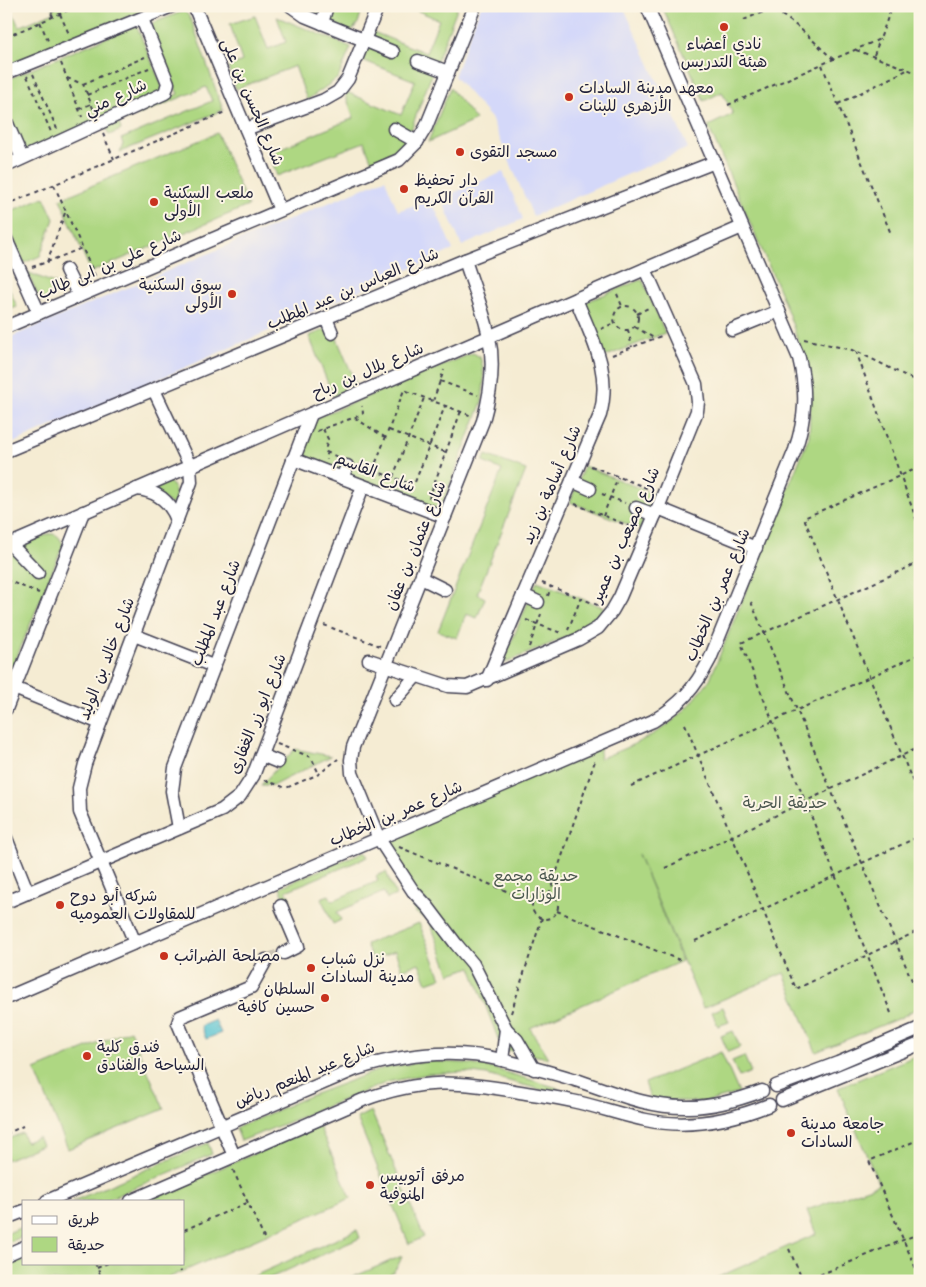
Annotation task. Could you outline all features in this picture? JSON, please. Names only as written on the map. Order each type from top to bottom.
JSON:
[{"type":"street","points":[[6,73],[172,6]]},
{"type":"street","name":"شارع الحسن بن على","points":[[194,6],[280,210]]},
{"type":"street","points":[[291,6],[300,14],[393,52]]},
{"type":"street","points":[[322,23],[327,6]]},
{"type":"street","points":[[246,129],[324,100],[338,92],[348,79],[378,6]]},
{"type":"street","name":"شارع على بن ابى طالب","points":[[6,327],[399,160],[417,142],[426,127],[475,6]]},
{"type":"street","name":"شارع عمر بن الخطاب","points":[[6,998],[653,721],[687,695],[700,678],[710,659],[795,450],[805,414],[804,376],[790,335],[647,6]]},
{"type":"street","name":"شارع مني","points":[[6,166],[165,93],[168,83],[142,18]]},
{"type":"street","points":[[418,60],[448,72]]},
{"type":"street","points":[[6,121],[22,158]]},
{"type":"street","points":[[394,130],[417,142]]},
{"type":"street","name":"شارع العباس بن عبد المطلب","points":[[6,451],[465,260],[715,162]]},
{"type":"street","name":"شارع بلال بن رباح","points":[[8,545],[742,227]]},
{"type":"street","points":[[6,239],[39,313]]},
{"type":"street","name":"شارع عثمان بن عفان","points":[[465,260],[489,336],[492,363],[489,399],[483,421],[353,747],[352,773],[379,839],[413,892],[428,906],[456,944],[474,964],[506,1029],[517,1040],[534,1069]]},
{"type":"street","name":"شارع مصعب بن عمير","points":[[369,660],[455,687],[474,685],[589,634],[606,620],[620,597],[657,511],[697,411],[698,402],[696,384],[645,269]]},
{"type":"street","points":[[66,270],[79,296]]},
{"type":"street","name":"شارع أسامة بن زيد","points":[[487,680],[603,405],[605,385],[600,360],[576,299]]},
{"type":"street","points":[[732,330],[779,311]]},
{"type":"street","points":[[326,318],[332,333]]},
{"type":"street","points":[[154,390],[190,466]]},
{"type":"street","name":"شارع عبد المطلب","points":[[179,828],[172,791],[175,768],[311,414]]},
{"type":"street","name":"شارع القاسم","points":[[293,459],[328,472],[347,467],[364,486],[445,517]]},
{"type":"street","name":"شارع خالد بن الوليد","points":[[136,943],[80,812],[81,776],[191,482],[190,466]]},
{"type":"street","points":[[572,481],[590,489]]},
{"type":"street","name":"شارع ابو زر الغفارى","points":[[6,902],[228,806],[240,796],[253,776],[364,486]]},
{"type":"street","points":[[136,489],[151,492],[164,499],[170,505],[177,520]]},
{"type":"street","points":[[636,508],[657,511],[756,548]]},
{"type":"street","points":[[6,709],[83,512]]},
{"type":"street","points":[[8,545],[38,573]]},
{"type":"street","points":[[420,578],[445,590]]},
{"type":"street","points":[[523,595],[542,603]]},
{"type":"street","points":[[134,635],[213,666]]},
{"type":"street","points":[[395,700],[416,676]]},
{"type":"street","points":[[14,688],[100,723]]},
{"type":"street","points":[[261,755],[278,762]]},
{"type":"street","points":[[6,838],[28,893]]},
{"type":"street","points":[[281,906],[298,946],[284,953]]},
{"type":"street","points":[[232,1157],[222,1126],[178,1020],[180,1017],[249,988],[266,960]]},
{"type":"street","points":[[776,1086],[838,1063],[920,1028]]},
{"type":"street","points":[[502,1060],[506,1029]]},
{"type":"street","points":[[782,1100],[920,1044]]},
{"type":"street","name":"شارع عبد المنعم رياض","points":[[49,1200],[356,1069],[398,1057],[441,1053],[502,1060],[578,1081],[636,1101],[670,1106],[688,1107],[722,1104],[762,1091]]},
{"type":"street","points":[[572,1101],[578,1081]]},
{"type":"street","points":[[133,1200],[363,1100],[419,1084],[480,1084],[572,1101],[648,1120],[678,1124],[729,1119],[769,1105]]},
{"type":"street","points":[[6,1218],[22,1211]]},
{"type":"street","points":[[6,1255],[22,1248]]},
{"type":"path","points":[[48,6],[53,17]]},
{"type":"path","points":[[51,12],[65,6]]},
{"type":"path","points":[[6,36],[78,6]]},
{"type":"path","points":[[874,56],[892,6]]},
{"type":"path","points":[[6,11],[10,20],[6,22]]},
{"type":"path","points":[[744,20],[763,12],[774,12],[786,17],[833,59]]},
{"type":"path","points":[[60,14],[74,46]]},
{"type":"path","points":[[40,22],[87,128]]},
{"type":"path","points":[[728,104],[880,39]]},
{"type":"path","points":[[855,50],[920,74]]},
{"type":"path","points":[[83,84],[158,58]]},
{"type":"path","points":[[87,95],[158,58]]},
{"type":"path","points":[[822,64],[891,234]]},
{"type":"path","points":[[26,65],[53,120],[59,142]]},
{"type":"path","points":[[26,65],[47,122],[59,142]]},
{"type":"path","points":[[838,104],[909,69]]},
{"type":"path","points":[[79,109],[91,104]]},
{"type":"path","points":[[6,205],[237,107]]},
{"type":"path","points":[[47,122],[53,120]]},
{"type":"path","points":[[54,185],[100,287]]},
{"type":"path","points":[[47,262],[66,212]]},
{"type":"path","points":[[20,270],[47,262],[82,247]]},
{"type":"path","points":[[628,306],[635,311],[638,321],[634,327],[622,330],[614,323],[614,316],[619,308],[628,306]]},
{"type":"path","points":[[634,327],[654,338]]},
{"type":"path","points":[[628,330],[632,347]]},
{"type":"path","points":[[600,360],[672,331]]},
{"type":"path","points":[[790,335],[856,351],[920,383]]},
{"type":"path","points":[[856,351],[920,530]]},
{"type":"path","points":[[433,401],[451,353]]},
{"type":"path","points":[[440,381],[489,399]]},
{"type":"path","points":[[373,470],[404,390],[483,421]]},
{"type":"path","points":[[302,436],[355,418],[364,413],[356,394]]},
{"type":"path","points":[[393,477],[424,398]]},
{"type":"path","points":[[415,482],[445,406]]},
{"type":"path","points":[[424,509],[461,411]]},
{"type":"path","points":[[355,418],[386,438]]},
{"type":"path","points":[[323,429],[328,439],[326,452],[328,472]]},
{"type":"path","points":[[389,430],[446,452]]},
{"type":"path","points":[[326,452],[347,467],[373,470],[408,483]]},
{"type":"path","points":[[580,462],[663,494]]},
{"type":"path","points":[[920,467],[804,518],[920,799]]},
{"type":"path","points":[[603,516],[618,477]]},
{"type":"path","points":[[590,489],[636,508]]},
{"type":"path","points":[[564,500],[647,534]]},
{"type":"path","points":[[891,1014],[741,643],[920,562]]},
{"type":"path","points":[[530,578],[612,611]]},
{"type":"path","points":[[6,580],[50,597]]},
{"type":"path","points":[[522,664],[537,624],[542,603],[551,586]]},
{"type":"path","points":[[514,616],[566,635],[581,598]]},
{"type":"path","points":[[750,602],[919,997]]},
{"type":"path","points":[[312,621],[392,650]]},
{"type":"path","points":[[631,786],[920,654]]},
{"type":"path","points":[[685,724],[796,989],[920,930]]},
{"type":"path","points":[[267,740],[311,758],[320,774]]},
{"type":"path","points":[[550,894],[601,744]]},
{"type":"path","points":[[253,776],[286,788],[320,774],[353,747]]},
{"type":"path","points":[[665,868],[920,747]]},
{"type":"path","points":[[695,942],[920,836]]},
{"type":"path","points":[[397,846],[533,902]]},
{"type":"path","points":[[540,894],[550,894],[558,903],[557,911],[552,916],[542,918],[534,912],[533,902],[540,894]]},
{"type":"path","points":[[557,911],[682,961]]},
{"type":"path","points":[[506,1029],[542,918]]},
{"type":"path","points":[[917,1063],[920,1070]]},
{"type":"path","points":[[6,1134],[23,1126]]},
{"type":"path","points":[[920,1139],[870,1161],[920,1278]]},
{"type":"path","points":[[232,1157],[248,1204],[264,1238]]},
{"type":"path","points":[[185,1230],[248,1204]]},
{"type":"path","points":[[789,1249],[804,1281],[920,1233]]},
{"type":"path","points":[[95,1264],[103,1281]]},
{"type":"path","points":[[97,1268],[106,1264]]},
{"type":"path","points":[[178,1264],[181,1272]]},
{"type":"shaded area","name":"معهد مدينة السادات الأزهري للبنات","points":[[481,6],[623,6],[688,148],[533,216],[491,118],[454,76]]},
{"type":"shaded area","points":[[503,172],[523,219],[462,246],[441,198]]},
{"type":"shaded area","name":"سوق السكنية الأولى","points":[[385,179],[398,211],[431,199],[453,250],[6,446],[6,339]]},
{"type":"green space","points":[[6,6],[10,6],[19,27],[54,12],[52,6],[155,6],[9,68],[6,62]]},
{"type":"green space","points":[[293,6],[363,6],[358,23],[351,32]]},
{"type":"green space","points":[[407,6],[458,6],[411,129],[404,142],[393,151],[372,162],[364,142],[277,176],[269,153],[354,118],[344,91],[401,115],[415,81],[362,60],[373,32],[426,53],[439,20]]},
{"type":"green space","name":"حديقة الحرية","points":[[662,6],[920,6],[920,1006],[902,1017],[816,1052],[784,973],[703,1008],[638,854],[682,961],[530,1028],[548,1058],[502,1049],[471,967],[450,974],[429,920],[416,913],[379,839],[601,744],[599,759],[634,744],[677,718],[710,679],[809,437],[810,411],[808,386],[804,363],[790,317],[708,126],[733,114],[722,92],[704,101]]},
{"type":"green space","points":[[184,11],[192,22],[223,110],[120,152],[123,144],[121,139],[212,101],[206,87],[119,123],[121,130],[109,135],[105,125],[178,94],[151,28],[153,23]]},
{"type":"green space","points":[[255,16],[268,49],[286,42],[277,17],[351,47],[338,78],[307,100],[295,66],[236,89],[228,67],[242,61],[230,24]]},
{"type":"green space","points":[[136,25],[165,93],[23,152],[6,113],[6,80]]},
{"type":"green space","points":[[450,88],[476,120],[428,142]]},
{"type":"green space","name":"ملعب السكنية الأولى","points":[[217,133],[248,206],[91,272],[60,199]]},
{"type":"green space","points":[[44,197],[54,219],[40,256],[24,263],[6,220],[6,213]]},
{"type":"green space","points":[[27,272],[68,289],[41,302]]},
{"type":"green space","points":[[640,280],[643,281],[665,333],[604,357],[585,305],[586,302]]},
{"type":"green space","points":[[6,281],[17,307],[6,311]]},
{"type":"green space","points":[[332,327],[357,386],[333,396],[309,336]]},
{"type":"green space","points":[[473,353],[480,357],[483,368],[482,402],[439,513],[302,456],[307,434],[320,416]]},
{"type":"green space","points":[[486,455],[526,470],[477,594],[485,598],[477,618],[466,614],[457,638],[438,631],[502,470],[483,462]]},
{"type":"green space","points":[[584,466],[654,494],[640,529],[570,502]]},
{"type":"green space","points":[[168,481],[173,486],[175,492],[174,506],[150,489]]},
{"type":"green space","points":[[48,534],[58,536],[63,545],[6,683],[6,552]]},
{"type":"green space","points":[[537,581],[605,608],[583,630],[502,664]]},
{"type":"green space","points":[[295,749],[331,756],[274,785],[261,785]]},
{"type":"green space","points":[[365,851],[368,857],[286,891],[291,900],[286,902],[280,887]]},
{"type":"green space","points":[[386,872],[396,895],[387,899],[384,892],[337,912],[341,920],[333,924],[321,898],[329,895],[332,901],[378,881],[376,876]]},
{"type":"green space","points":[[419,923],[441,978],[427,983],[419,963],[402,970],[395,951],[379,957],[382,963],[375,966],[366,944]]},
{"type":"green space","points":[[723,1007],[729,1022],[718,1026],[712,1012]]},
{"type":"green space","points":[[130,1030],[164,1109],[68,1149],[35,1070]]},
{"type":"green space","points":[[733,1031],[740,1047],[728,1052],[721,1036]]},
{"type":"green space","points":[[721,1052],[739,1093],[706,1102],[651,1100],[645,1083]]},
{"type":"green space","points":[[920,1054],[920,1281],[709,1281],[816,1234],[807,1210],[879,1184],[838,1088]]},
{"type":"green space","points":[[744,1056],[751,1072],[739,1077],[732,1061]]},
{"type":"green space","points":[[427,1061],[463,1063],[488,1067],[558,1088],[556,1094],[487,1075],[465,1072],[428,1074],[388,1082],[241,1141],[236,1128],[307,1097],[384,1068]]},
{"type":"green space","points":[[371,1111],[424,1237],[409,1244],[357,1118]]},
{"type":"green space","points":[[319,1126],[351,1198],[161,1281],[6,1281],[6,1262],[22,1255],[22,1264],[185,1264],[185,1200],[146,1200]]},
{"type":"green space","points":[[22,1133],[26,1142],[38,1137],[42,1145],[6,1160],[6,1140]]},
{"type":"green space","points":[[208,1143],[212,1154],[106,1200],[75,1200]]},
{"type":"green space","points":[[22,1227],[22,1237],[6,1243],[6,1234]]},
{"type":"green space","points":[[357,1230],[360,1238],[263,1281],[243,1281]]},
{"type":"green space","points":[[402,1256],[398,1266],[386,1277],[371,1281],[344,1281]]},
{"type":"water","points":[[215,1020],[221,1033],[206,1039],[201,1026]]},
{"type":"tunnel","points":[[266,960],[284,953]]},
{"type":"place","name":"نادي أعضاء هيئة التدريس","points":[[724,27]]},
{"type":"place","name":"معهد مدينة السادات الأزهري للبنات","points":[[569,97]]},
{"type":"place","name":"مسجد التقوى","points":[[460,152]]},
{"type":"place","name":"دار تحفيظ القرآن الكريم","points":[[404,189]]},
{"type":"place","name":"ملعب السكنية الأولى","points":[[154,202]]},
{"type":"place","name":"سوق السكنية الأولى","points":[[232,294]]},
{"type":"place","name":"شركه أبو دوح للمقاولات العموميه","points":[[60,905]]},
{"type":"place","name":"مصلحة الضرائب","points":[[164,956]]},
{"type":"place","name":"نزل شباب مدينة السادات","points":[[311,968]]},
{"type":"place","name":"السلطان حسين كافية","points":[[325,998]]},
{"type":"place","name":"فندق كلية السياحة والفنادق","points":[[87,1056]]},
{"type":"place","name":"جامعة مدينة السادات","points":[[791,1133]]},
{"type":"place","name":"مرفق أتوبيس المنوفية","points":[[370,1185]]},
{"type":"park label","name":"حديقة مجمع الوزارات","points":[[536,885]]}]
